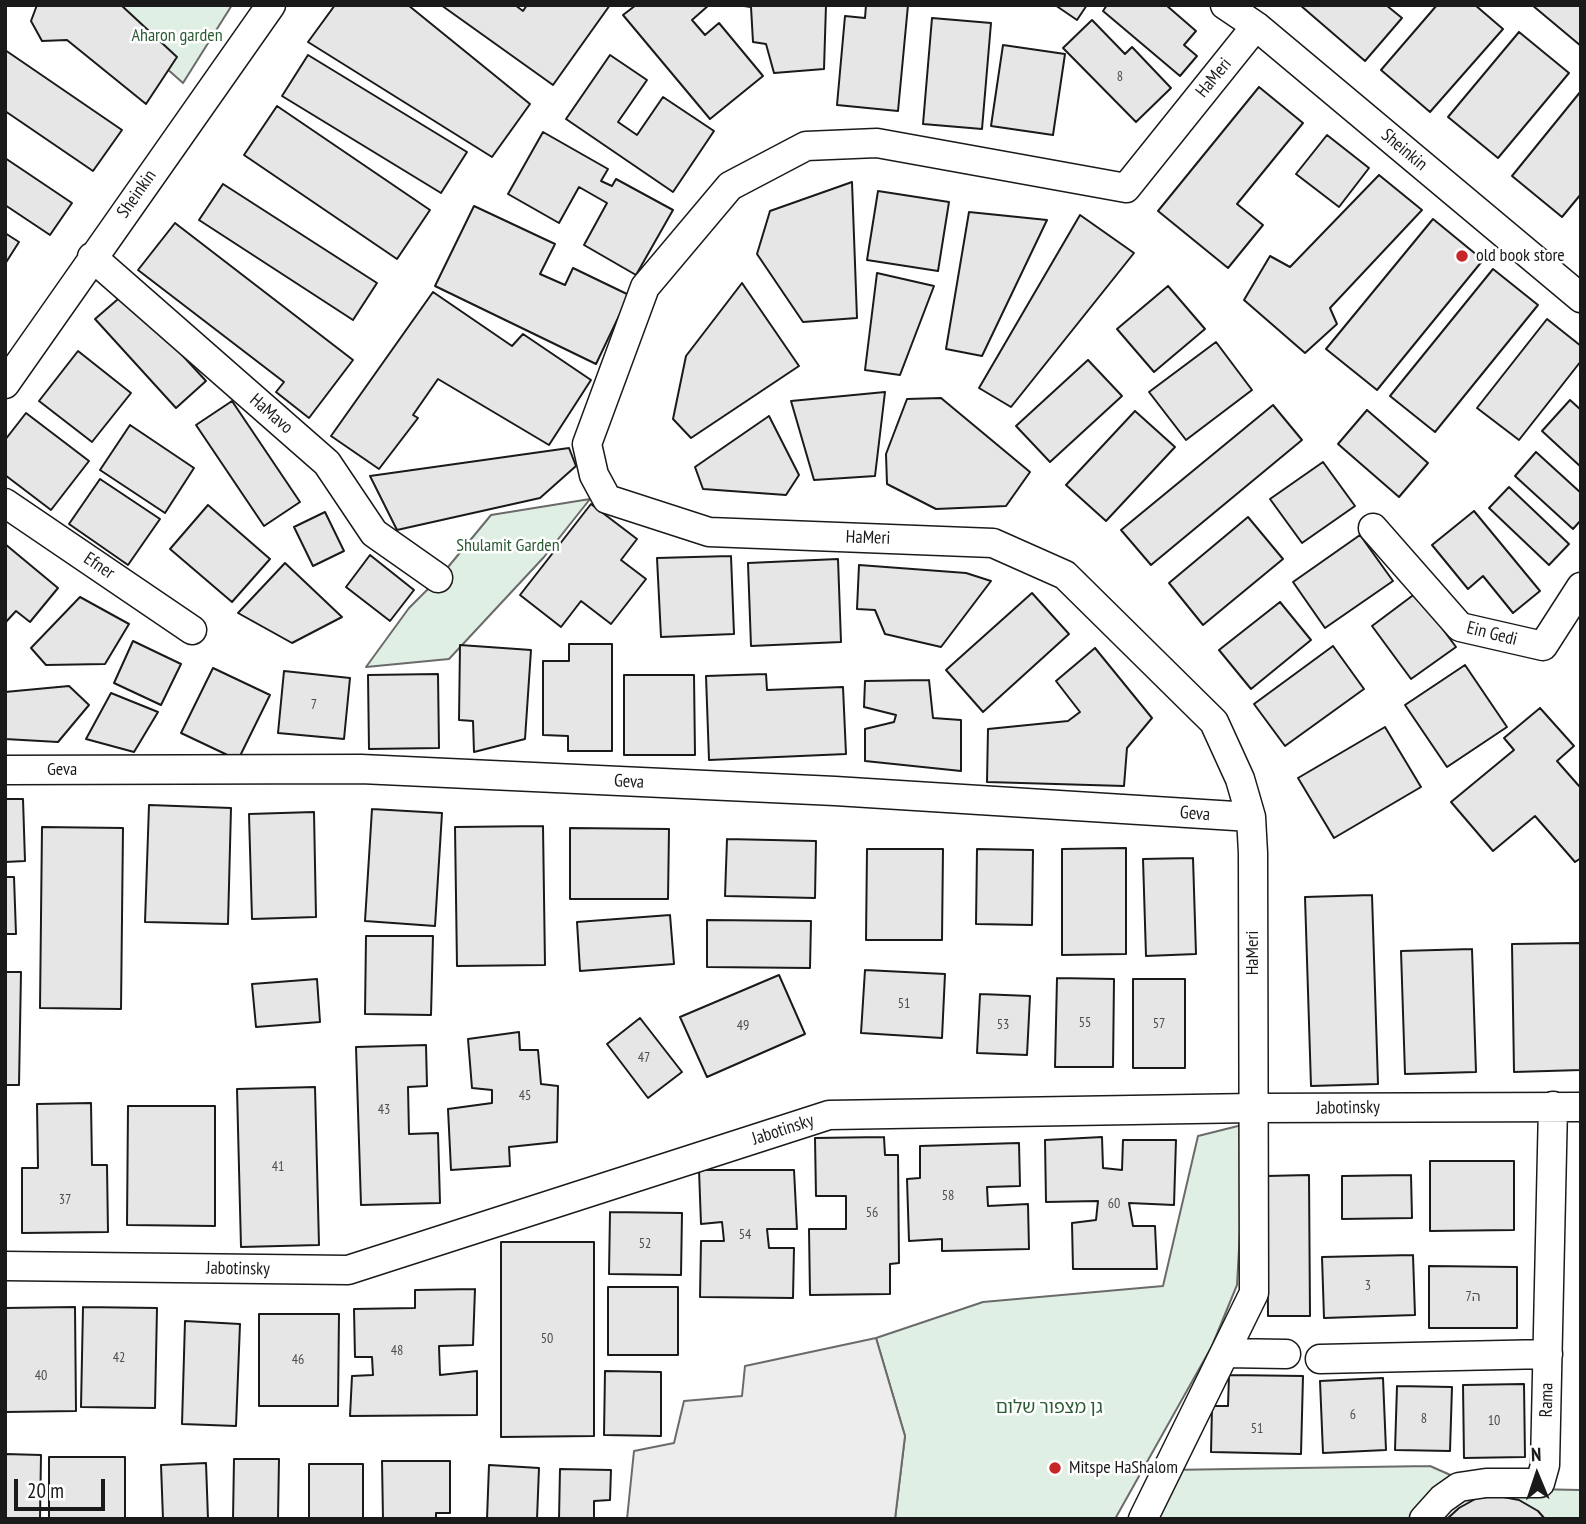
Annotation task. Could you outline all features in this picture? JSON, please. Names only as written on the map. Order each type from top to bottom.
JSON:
[{"type":"street","name":"Sheinkin","points":[[5,384],[271,5]]},
{"type":"street","name":"Sheinkin","points":[[1225,5],[1256,26],[1581,298]]},
{"type":"street","name":"HaMeri","points":[[1143,1519],[1254,1293],[1251,817],[1240,779],[1214,722],[1065,575],[993,543],[709,532],[607,499],[594,475],[587,444],[645,287],[730,186],[806,146],[877,143],[1126,188],[1256,26]]},
{"type":"street","name":"HaMavo","points":[[92,257],[327,463],[374,533],[439,578]]},
{"type":"street","name":"Efner","points":[[5,503],[192,630]]},
{"type":"street","name":"Ein Gedi","points":[[1373,528],[1460,627],[1544,646],[1581,587]]},
{"type":"street","name":"Geva","points":[[5,770],[361,769],[835,791],[1251,817]]},
{"type":"street","name":"Rama","points":[[1424,1519],[1442,1499],[1459,1488],[1486,1483],[1540,1483],[1545,1465],[1553,1106]]},
{"type":"street","name":"Jabotinsky","points":[[5,1266],[348,1270],[830,1115],[1253,1108],[1581,1107]]},
{"type":"street","points":[[1225,1353],[1286,1354]]},
{"type":"street","points":[[1320,1359],[1548,1354]]},
{"type":"green space","name":"Aharon garden","points":[[95,5],[232,5],[183,83]]},
{"type":"green space","name":"Shulamit Garden","points":[[590,499],[544,557],[449,659],[366,667],[409,608],[439,578],[491,515]]},
{"type":"green space","name":"גן מצפור שלום","points":[[1246,1124],[1237,1285],[1212,1346],[1115,1519],[895,1519],[905,1436],[876,1338],[983,1302],[1163,1286],[1198,1136]]},
{"type":"green space","points":[[1430,1466],[1480,1488],[1581,1490],[1581,1519],[1143,1519],[1167,1470]]},
{"type":"shaded area","points":[[876,1338],[905,1436],[895,1519],[627,1519],[634,1451],[674,1443],[684,1401],[742,1396],[745,1366]]},
{"type":"building","points":[[37,5],[121,5],[177,57],[146,104],[67,40],[42,41],[31,21]]},
{"type":"building","points":[[335,5],[408,5],[530,104],[492,157],[308,42]]},
{"type":"building","points":[[441,5],[515,5],[523,11],[527,5],[610,5],[553,85]]},
{"type":"building","points":[[636,5],[709,5],[692,20],[705,35],[719,23],[763,76],[710,119],[623,15]]},
{"type":"building","points":[[737,5],[826,5],[824,69],[774,73],[766,44],[753,42],[751,7]]},
{"type":"building","points":[[866,5],[908,5],[898,111],[837,105],[845,16],[865,18]]},
{"type":"building","points":[[1055,5],[1087,5],[1077,20]]},
{"type":"building","points":[[1107,5],[1166,5],[1196,31],[1184,45],[1197,56],[1180,76],[1103,11]]},
{"type":"building","points":[[1300,5],[1386,5],[1402,18],[1365,61]]},
{"type":"building","points":[[1437,5],[1475,5],[1503,29],[1430,112],[1381,70]]},
{"type":"building","points":[[1532,5],[1581,5],[1581,46]]},
{"type":"building","points":[[932,18],[991,23],[982,129],[923,124]]},
{"type":"building","points":[[1092,20],[1125,54],[1132,47],[1171,88],[1136,122],[1063,48]]},
{"type":"building","points":[[1519,32],[1569,73],[1498,158],[1448,117]]},
{"type":"building","points":[[1003,45],[1065,54],[1053,135],[991,126]]},
{"type":"building","points":[[5,50],[122,130],[93,171],[5,111]]},
{"type":"building","points":[[308,55],[467,152],[441,193],[282,96]]},
{"type":"building","points":[[610,55],[647,80],[618,122],[637,135],[663,97],[714,131],[673,192],[566,119]]},
{"type":"building","points":[[1259,87],[1303,123],[1237,204],[1263,225],[1228,268],[1158,211]]},
{"type":"building","points":[[1581,91],[1581,194],[1562,217],[1512,176]]},
{"type":"building","points":[[277,106],[430,210],[397,259],[244,155]]},
{"type":"building","points":[[543,132],[608,169],[601,181],[612,186],[616,179],[673,210],[636,275],[584,245],[607,203],[579,187],[559,223],[508,194]]},
{"type":"building","points":[[1327,135],[1369,168],[1339,207],[1296,174]]},
{"type":"building","points":[[5,158],[72,203],[50,235],[5,205]]},
{"type":"building","points":[[1379,175],[1422,210],[1330,308],[1337,324],[1305,353],[1244,300],[1270,256],[1290,267]]},
{"type":"building","points":[[852,182],[857,318],[803,322],[757,254],[770,211]]},
{"type":"building","points":[[223,184],[377,283],[353,320],[199,220]]},
{"type":"building","points":[[878,191],[949,202],[938,271],[867,260]]},
{"type":"building","points":[[474,206],[555,244],[540,274],[565,285],[573,268],[629,295],[596,364],[435,286]]},
{"type":"building","points":[[969,212],[1047,220],[982,356],[946,349]]},
{"type":"building","points":[[1080,215],[1134,253],[1011,407],[979,388]]},
{"type":"building","points":[[1433,219],[1483,260],[1377,390],[1326,349]]},
{"type":"building","points":[[175,223],[353,360],[309,418],[276,392],[284,382],[138,270]]},
{"type":"building","points":[[5,233],[19,242],[5,264]]},
{"type":"building","points":[[1493,269],[1538,305],[1435,432],[1390,396]]},
{"type":"building","points":[[877,273],[934,286],[900,375],[865,370]]},
{"type":"building","points":[[742,283],[799,366],[691,438],[673,419],[686,356]]},
{"type":"building","points":[[1168,286],[1205,329],[1154,372],[1117,329]]},
{"type":"building","points":[[433,292],[512,346],[523,334],[591,380],[549,445],[438,379],[413,415],[418,418],[379,469],[331,436]]},
{"type":"building","points":[[125,293],[206,381],[176,408],[95,319]]},
{"type":"building","points":[[1547,319],[1581,346],[1581,361],[1519,440],[1477,408]]},
{"type":"building","points":[[1216,342],[1252,390],[1186,440],[1149,392]]},
{"type":"building","points":[[78,351],[131,393],[92,442],[39,401]]},
{"type":"building","points":[[1088,360],[1122,396],[1050,462],[1016,426]]},
{"type":"building","points":[[885,392],[875,476],[814,480],[791,401]]},
{"type":"building","points":[[941,398],[1030,472],[1006,506],[936,509],[887,484],[886,454],[907,399]]},
{"type":"building","points":[[1570,400],[1581,410],[1581,467],[1542,431]]},
{"type":"building","points":[[232,401],[300,502],[264,526],[196,425]]},
{"type":"building","points":[[1273,405],[1302,440],[1151,565],[1121,530]]},
{"type":"building","points":[[1367,410],[1428,463],[1399,497],[1338,444]]},
{"type":"building","points":[[1135,411],[1175,447],[1106,521],[1066,485]]},
{"type":"building","points":[[26,413],[89,461],[51,510],[5,475],[5,440]]},
{"type":"building","points":[[769,416],[799,475],[786,495],[703,489],[695,467]]},
{"type":"building","points":[[130,425],[194,468],[165,513],[100,470]]},
{"type":"building","points":[[569,448],[576,466],[540,498],[397,530],[370,476]]},
{"type":"building","points":[[1536,452],[1581,493],[1581,520],[1573,529],[1515,476]]},
{"type":"building","points":[[1323,462],[1355,506],[1302,543],[1270,499]]},
{"type":"building","points":[[100,479],[160,519],[128,565],[69,524]]},
{"type":"building","points":[[1509,487],[1569,544],[1549,565],[1489,508]]},
{"type":"building","points":[[591,504],[637,539],[621,560],[646,579],[611,624],[581,601],[561,627],[520,595]]},
{"type":"building","points":[[208,505],[270,559],[232,602],[170,549]]},
{"type":"building","points":[[1474,511],[1540,591],[1513,613],[1483,576],[1468,589],[1432,545]]},
{"type":"building","points":[[325,512],[344,551],[313,566],[294,527]]},
{"type":"building","points":[[1248,517],[1283,559],[1203,625],[1169,583]]},
{"type":"building","points":[[1360,535],[1393,581],[1325,628],[1293,582]]},
{"type":"building","points":[[5,544],[58,588],[30,622],[16,611],[5,623]]},
{"type":"building","points":[[370,555],[414,590],[390,621],[346,587]]},
{"type":"building","points":[[731,556],[734,634],[661,637],[657,558]]},
{"type":"building","points":[[838,559],[841,642],[751,646],[748,563]]},
{"type":"building","points":[[285,563],[342,617],[292,643],[238,613]]},
{"type":"building","points":[[859,565],[966,573],[991,581],[941,647],[885,634],[875,610],[857,609]]},
{"type":"building","points":[[1032,593],[1069,634],[983,712],[946,670]]},
{"type":"building","points":[[1416,593],[1456,647],[1411,679],[1372,626]]},
{"type":"building","points":[[80,597],[129,624],[105,664],[46,665],[31,648]]},
{"type":"building","points":[[1280,602],[1311,640],[1251,689],[1219,650]]},
{"type":"building","points":[[133,641],[181,664],[161,705],[114,683]]},
{"type":"building","points":[[569,644],[612,644],[612,751],[568,751],[568,736],[543,735],[543,661],[569,661]]},
{"type":"building","points":[[460,645],[531,650],[525,739],[474,752],[473,721],[459,720]]},
{"type":"building","points":[[1333,646],[1364,689],[1285,746],[1254,704]]},
{"type":"building","points":[[1095,648],[1152,718],[1127,748],[1124,786],[987,782],[988,729],[1068,721],[1080,712],[1056,681]]},
{"type":"building","points":[[1465,665],[1507,727],[1447,767],[1405,705]]},
{"type":"building","points":[[213,668],[270,695],[238,760],[181,733]]},
{"type":"building","points":[[284,671],[350,678],[344,739],[278,733]]},
{"type":"building","points":[[438,674],[439,748],[369,749],[368,675]]},
{"type":"building","points":[[766,674],[767,690],[843,687],[846,754],[709,760],[706,676]]},
{"type":"building","points":[[624,675],[694,675],[695,755],[624,755]]},
{"type":"building","points":[[929,680],[933,718],[961,720],[961,771],[865,761],[865,729],[894,722],[896,715],[864,707],[865,681]]},
{"type":"building","points":[[69,686],[89,705],[58,742],[5,739],[5,692]]},
{"type":"building","points":[[111,693],[158,712],[134,752],[86,739]]},
{"type":"building","points":[[1540,708],[1574,746],[1557,761],[1579,786],[1581,785],[1581,858],[1575,862],[1535,816],[1493,851],[1451,802],[1514,750],[1504,738]]},
{"type":"building","points":[[1385,727],[1421,787],[1334,838],[1298,778]]},
{"type":"building","points":[[5,799],[23,799],[25,861],[5,862]]},
{"type":"building","points":[[149,805],[231,808],[228,924],[145,922]]},
{"type":"building","points":[[372,809],[442,813],[435,926],[365,921]]},
{"type":"building","points":[[314,812],[316,917],[252,919],[249,814]]},
{"type":"building","points":[[543,826],[545,965],[457,966],[455,827]]},
{"type":"building","points":[[42,827],[123,828],[121,1009],[40,1008]]},
{"type":"building","points":[[570,828],[669,829],[668,899],[570,899]]},
{"type":"building","points":[[727,839],[816,841],[815,898],[725,896]]},
{"type":"building","points":[[1126,848],[1126,954],[1062,955],[1062,849]]},
{"type":"building","points":[[867,849],[943,849],[942,940],[866,940]]},
{"type":"building","points":[[977,849],[1033,850],[1032,925],[976,924]]},
{"type":"building","points":[[1193,858],[1196,954],[1146,956],[1143,859]]},
{"type":"building","points":[[5,877],[14,877],[16,934],[5,934]]},
{"type":"building","points":[[1372,895],[1378,1084],[1311,1086],[1305,897]]},
{"type":"building","points":[[670,915],[674,964],[580,971],[577,922]]},
{"type":"building","points":[[707,920],[811,921],[810,968],[707,967]]},
{"type":"building","points":[[366,936],[433,936],[431,1015],[365,1014]]},
{"type":"building","points":[[1581,943],[1581,1070],[1514,1072],[1512,944]]},
{"type":"building","points":[[1472,949],[1476,1072],[1405,1074],[1401,951]]},
{"type":"building","points":[[865,970],[945,974],[942,1038],[861,1033]]},
{"type":"building","points":[[5,972],[21,972],[19,1085],[5,1085]]},
{"type":"building","points":[[779,975],[805,1034],[707,1077],[680,1017]]},
{"type":"building","points":[[1057,978],[1114,979],[1113,1067],[1055,1067]]},
{"type":"building","points":[[317,979],[320,1022],[256,1027],[252,984]]},
{"type":"building","points":[[1133,979],[1185,979],[1185,1068],[1133,1068]]},
{"type":"building","points":[[980,994],[1030,996],[1027,1055],[977,1053]]},
{"type":"building","points":[[640,1018],[682,1072],[648,1098],[607,1044]]},
{"type":"building","points":[[519,1032],[520,1050],[538,1050],[541,1084],[558,1086],[557,1142],[509,1147],[510,1166],[451,1170],[448,1109],[492,1103],[492,1090],[472,1088],[468,1039]]},
{"type":"building","points":[[426,1045],[427,1086],[408,1087],[409,1134],[438,1133],[440,1203],[361,1205],[356,1047]]},
{"type":"building","points":[[315,1087],[319,1245],[241,1247],[237,1089]]},
{"type":"building","points":[[91,1103],[92,1165],[107,1165],[108,1232],[22,1233],[22,1168],[38,1168],[37,1104]]},
{"type":"building","points":[[128,1106],[215,1106],[215,1226],[127,1225]]},
{"type":"building","points":[[884,1137],[885,1155],[898,1155],[899,1263],[890,1264],[890,1294],[810,1295],[809,1229],[846,1229],[846,1196],[816,1196],[815,1138]]},
{"type":"building","points":[[1102,1137],[1103,1168],[1122,1170],[1123,1140],[1176,1140],[1174,1205],[1129,1203],[1133,1226],[1155,1226],[1157,1269],[1073,1269],[1072,1223],[1096,1220],[1098,1201],[1046,1202],[1045,1140]]},
{"type":"building","points":[[1019,1143],[1020,1186],[987,1187],[988,1206],[1028,1204],[1029,1249],[942,1251],[942,1239],[909,1241],[907,1179],[920,1178],[920,1146]]},
{"type":"building","points":[[1430,1161],[1514,1161],[1514,1230],[1430,1231]]},
{"type":"building","points":[[699,1170],[794,1170],[797,1229],[767,1229],[769,1248],[794,1248],[793,1298],[700,1297],[701,1241],[724,1241],[722,1222],[701,1224]]},
{"type":"building","points":[[1309,1175],[1310,1316],[1268,1316],[1267,1176]]},
{"type":"building","points":[[1411,1175],[1412,1218],[1342,1219],[1342,1176]]},
{"type":"building","points":[[610,1212],[682,1213],[681,1275],[609,1274]]},
{"type":"building","points":[[501,1242],[594,1242],[594,1436],[501,1437]]},
{"type":"building","points":[[1413,1255],[1415,1315],[1324,1318],[1322,1257]]},
{"type":"building","points":[[1429,1266],[1517,1267],[1517,1328],[1429,1328]]},
{"type":"building","points":[[608,1287],[678,1287],[678,1355],[608,1355]]},
{"type":"building","points":[[475,1289],[473,1345],[439,1346],[440,1375],[477,1371],[477,1415],[350,1416],[352,1376],[373,1375],[372,1357],[355,1357],[354,1309],[415,1308],[415,1290]]},
{"type":"building","points":[[75,1307],[76,1411],[6,1412],[5,1308]]},
{"type":"building","points":[[83,1307],[157,1308],[155,1408],[81,1407]]},
{"type":"building","points":[[259,1314],[339,1314],[338,1406],[259,1406]]},
{"type":"building","points":[[185,1321],[240,1324],[236,1426],[182,1424]]},
{"type":"building","points":[[605,1371],[661,1372],[661,1436],[604,1435]]},
{"type":"building","points":[[1229,1375],[1303,1376],[1301,1454],[1211,1452],[1212,1406],[1228,1406]]},
{"type":"building","points":[[1383,1378],[1386,1450],[1323,1453],[1320,1381]]},
{"type":"building","points":[[1524,1384],[1525,1457],[1464,1458],[1463,1385]]},
{"type":"building","points":[[1397,1386],[1452,1387],[1450,1451],[1395,1450]]},
{"type":"building","points":[[5,1454],[41,1455],[40,1519],[5,1519]]},
{"type":"building","points":[[49,1457],[125,1457],[125,1519],[49,1519]]},
{"type":"building","points":[[234,1459],[279,1459],[278,1519],[233,1519]]},
{"type":"building","points":[[382,1461],[450,1461],[450,1513],[436,1513],[436,1519],[383,1519]]},
{"type":"building","points":[[206,1463],[208,1519],[163,1519],[161,1465]]},
{"type":"building","points":[[309,1464],[363,1464],[363,1519],[309,1519]]},
{"type":"building","points":[[489,1465],[539,1468],[537,1519],[487,1519]]},
{"type":"building","points":[[560,1469],[611,1470],[610,1500],[594,1501],[594,1519],[559,1519]]},
{"type":"building","points":[[1498,1496],[1519,1500],[1538,1511],[1545,1519],[1447,1519],[1459,1508],[1477,1498]]},
{"type":"place","name":"old book store","points":[[1462,256]]},
{"type":"place","name":"Mitspe HaShalom","points":[[1055,1468]]}]
